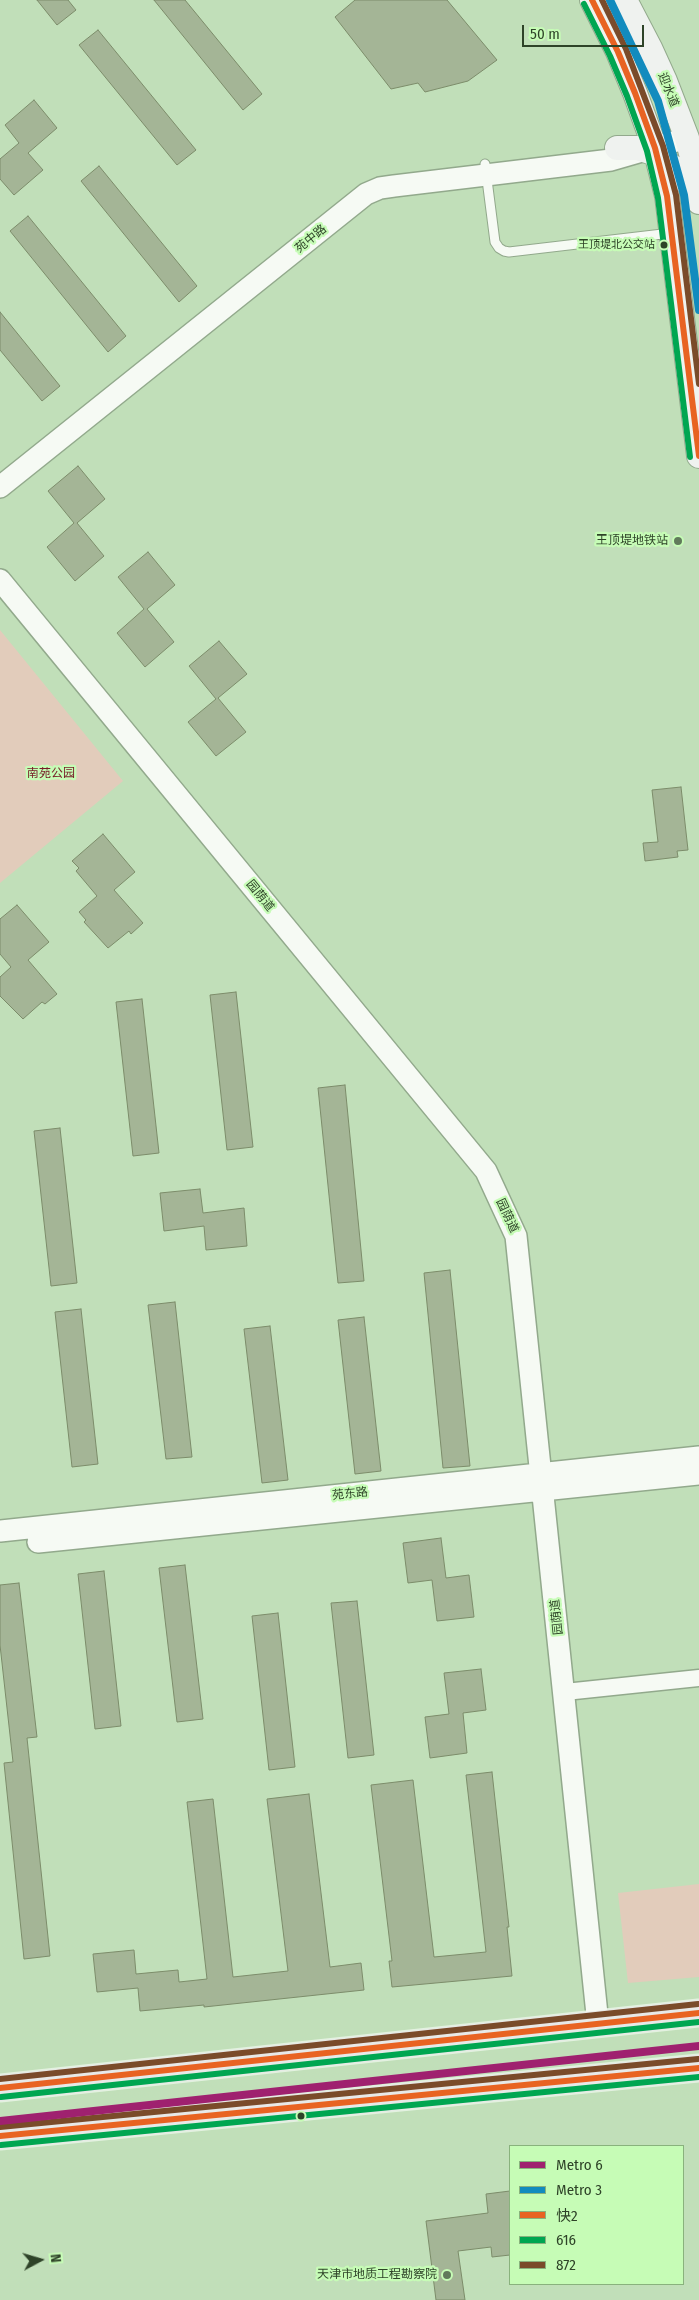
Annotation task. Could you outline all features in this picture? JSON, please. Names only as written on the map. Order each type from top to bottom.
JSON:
[{"type":"main road","points":[[592,0],[618,52],[668,196],[699,456]]},
{"type":"main road","name":"迎水道","points":[[625,0],[650,48],[685,132],[699,184]]},
{"type":"main road","points":[[617,148],[652,148],[680,173],[694,191],[699,202]]},
{"type":"main road","points":[[0,2088],[699,2013]]},
{"type":"main road","points":[[0,2136],[699,2068]]},
{"type":"street","name":"苑中路","points":[[0,475],[362,188],[382,178],[400,173],[486,170],[611,160],[652,148],[685,132]]},
{"type":"street","name":"苑中路","points":[[0,487],[366,194],[380,188],[617,148]]},
{"type":"street","name":"园荫道","points":[[0,580],[486,1171],[516,1236],[565,1692],[598,2024]]},
{"type":"street","name":"苑东路","points":[[0,1546],[542,1482],[699,1457]]},
{"type":"street","name":"苑东路","points":[[0,1531],[542,1482],[699,1474]]},
{"type":"street","points":[[565,1692],[699,1678]]},
{"type":"lane","points":[[486,170],[494,242],[499,248],[509,252],[672,233]]},
{"type":"green space","name":"南苑公园","points":[[0,630],[123,781],[0,883]]},
{"type":"green space","points":[[699,1884],[699,1977],[628,1983],[618,1893]]},
{"type":"building","points":[[37,0],[68,0],[76,10],[57,25]]},
{"type":"building","points":[[154,0],[185,0],[262,94],[243,110]]},
{"type":"building","points":[[355,0],[447,0],[497,60],[468,81],[425,92],[418,83],[391,89],[335,17]]},
{"type":"building","points":[[98,30],[196,150],[177,165],[79,45]]},
{"type":"building","points":[[34,100],[57,128],[28,153],[43,170],[14,195],[0,179],[0,159],[19,143],[5,125]]},
{"type":"building","points":[[99,166],[197,286],[179,302],[81,181]]},
{"type":"building","points":[[28,216],[126,336],[108,352],[10,231]]},
{"type":"building","points":[[0,312],[60,386],[42,401],[0,350]]},
{"type":"building","points":[[78,466],[105,499],[77,523],[104,556],[75,581],[47,547],[74,523],[48,491]]},
{"type":"building","points":[[148,552],[175,585],[147,609],[174,642],[145,667],[117,633],[144,609],[118,577]]},
{"type":"building","points":[[219,641],[247,674],[218,698],[246,732],[216,756],[188,722],[216,699],[189,666]]},
{"type":"building","points":[[681,787],[688,850],[677,851],[678,857],[645,861],[643,843],[658,842],[652,790]]},
{"type":"building","points":[[103,834],[135,872],[114,890],[143,923],[131,934],[129,931],[108,948],[84,922],[86,920],[79,912],[97,896],[76,871],[79,868],[72,861]]},
{"type":"building","points":[[17,905],[49,942],[28,960],[57,994],[45,1004],[42,1002],[23,1019],[0,996],[0,977],[11,967],[0,954],[0,919]]},
{"type":"building","points":[[236,992],[253,1147],[227,1150],[210,995]]},
{"type":"building","points":[[142,999],[159,1153],[133,1156],[116,1002]]},
{"type":"building","points":[[345,1085],[364,1281],[338,1283],[318,1088]]},
{"type":"building","points":[[60,1128],[77,1283],[51,1286],[34,1131]]},
{"type":"building","points":[[200,1189],[203,1213],[244,1208],[247,1246],[206,1250],[204,1226],[164,1231],[160,1193]]},
{"type":"building","points":[[450,1270],[470,1466],[443,1468],[424,1273]]},
{"type":"building","points":[[175,1302],[192,1457],[166,1459],[148,1305]]},
{"type":"building","points":[[81,1309],[98,1464],[72,1467],[55,1312]]},
{"type":"building","points":[[364,1317],[381,1471],[355,1474],[338,1320]]},
{"type":"building","points":[[270,1326],[288,1480],[262,1483],[244,1329]]},
{"type":"building","points":[[441,1538],[446,1578],[469,1575],[474,1617],[437,1621],[432,1580],[408,1583],[403,1543]]},
{"type":"building","points":[[185,1565],[203,1719],[177,1722],[159,1568]]},
{"type":"building","points":[[104,1571],[121,1726],[95,1729],[78,1574]]},
{"type":"building","points":[[19,1583],[37,1737],[27,1738],[50,1956],[24,1959],[4,1763],[13,1762],[0,1645],[0,1585]]},
{"type":"building","points":[[357,1601],[374,1755],[348,1758],[331,1603]]},
{"type":"building","points":[[278,1613],[295,1767],[269,1770],[252,1616]]},
{"type":"building","points":[[481,1669],[486,1710],[463,1713],[467,1753],[430,1758],[425,1717],[449,1714],[444,1673]]},
{"type":"building","points":[[492,1772],[509,1927],[507,1927],[512,1976],[392,1987],[389,1961],[392,1961],[371,1785],[413,1780],[434,1957],[486,1952],[466,1775]]},
{"type":"building","points":[[309,1794],[330,1967],[361,1963],[364,1990],[204,2007],[204,2005],[140,2011],[138,1988],[97,1992],[93,1954],[134,1950],[136,1974],[178,1970],[179,1982],[207,1979],[187,1802],[213,1799],[233,1977],[288,1971],[267,1799]]},
{"type":"building","name":"天津市地质工程勘察院","points":[[509,2191],[509,2255],[492,2257],[491,2247],[458,2251],[465,2300],[436,2300],[426,2221],[488,2213],[486,2194]]},
{"type":"metro line","name":"3","points":[[610,0],[658,101],[684,195],[699,310]]},
{"type":"metro line","name":"6","points":[[0,2121],[699,2046]]},
{"type":"transit line","name":"快2","points":[[592,0],[618,52],[635,93],[655,148],[667,196],[699,456]]},
{"type":"transit line","name":"872","points":[[602,0],[626,49],[663,146],[676,195],[699,384]]},
{"type":"transit line","name":"616","points":[[584,4],[610,56],[627,96],[647,151],[658,198],[690,457]]},
{"type":"transit line","name":"872","points":[[0,2079],[698,2004]]},
{"type":"transit line","name":"快2","points":[[0,2088],[699,2013]]},
{"type":"transit line","name":"616","points":[[1,2097],[699,2022]]},
{"type":"transit line","name":"872","points":[[0,2127],[698,2059]]},
{"type":"transit line","name":"快2","points":[[0,2136],[699,2068]]},
{"type":"transit line","name":"616","points":[[1,2145],[699,2077]]},
{"type":"place","name":"王顶堤北公交站","points":[[664,245]]},
{"type":"place","name":"王顶堤地铁站","points":[[678,541]]},
{"type":"place","name":"天津市地质工程勘察院","points":[[447,2275]]}]
